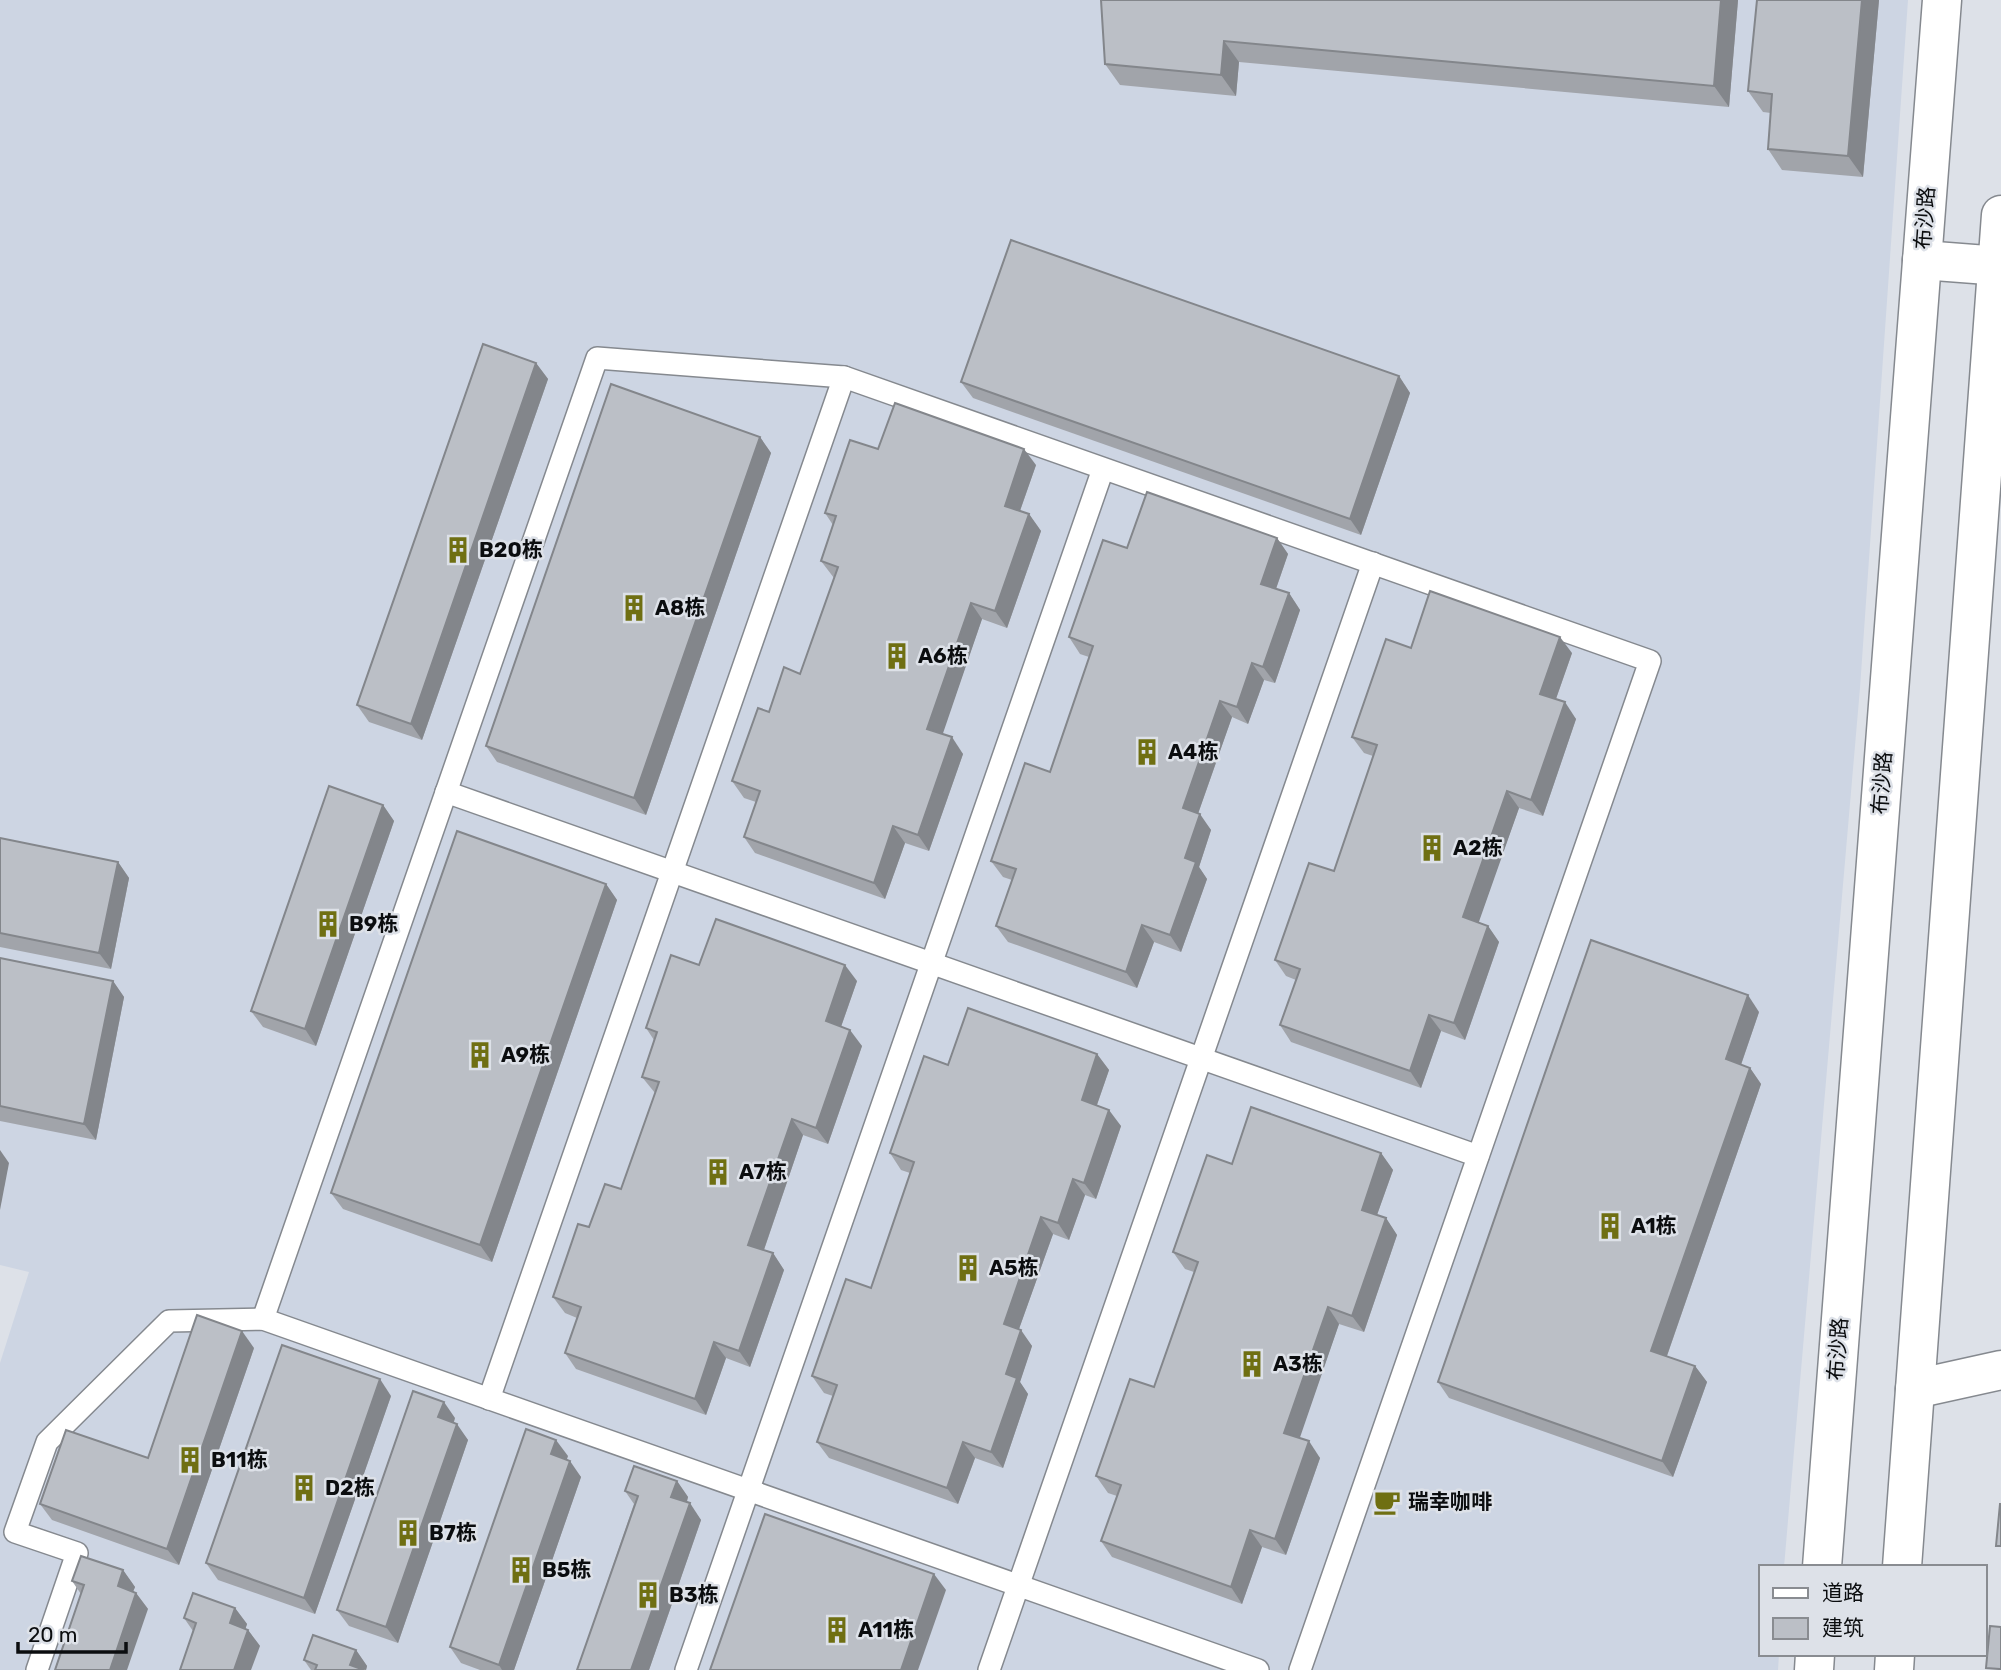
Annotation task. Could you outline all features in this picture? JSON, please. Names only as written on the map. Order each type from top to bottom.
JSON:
[{"type":"main road","name":"布沙路","points":[[1822,1565],[1942,0]]},
{"type":"main road","points":[[1902,1565],[2001,215]]},
{"type":"main road","points":[[1922,260],[1999,266]]},
{"type":"main road","points":[[1915,1389],[2001,1370]]},
{"type":"lane","points":[[263,1319],[597,358],[844,377],[1650,661],[1300,1670]]},
{"type":"lane","points":[[489,1399],[844,377]]},
{"type":"lane","points":[[686,1670],[1103,469]]},
{"type":"lane","points":[[989,1670],[1373,563]]},
{"type":"lane","points":[[446,792],[1478,1156]]},
{"type":"lane","points":[[37,1670],[77,1553],[15,1532],[47,1442],[169,1321],[263,1319],[1258,1670]]},
{"type":"shaded area","points":[[0,0],[1908,0],[1860,688],[1784,1565],[1759,1565],[1759,1656],[1779,1656],[1778,1670],[0,1670],[0,1363],[29,1272],[0,1265]]},
{"type":"building","points":[[1101,0],[1721,0],[1714,86],[1224,41],[1221,75],[1105,64]]},
{"type":"building","points":[[1757,0],[1862,0],[1848,156],[1768,149],[1772,94],[1748,91]]},
{"type":"building","points":[[1011,240],[1399,376],[1350,519],[961,382]]},
{"type":"building","name":"B20栋","points":[[483,344],[536,363],[411,724],[357,705]]},
{"type":"building","name":"A8栋","points":[[611,384],[760,437],[634,798],[486,746]]},
{"type":"building","name":"A6栋","points":[[895,403],[1024,449],[1005,506],[1029,514],[995,611],[971,603],[927,729],[952,737],[918,835],[893,826],[874,883],[744,837],[760,791],[732,781],[758,708],[769,712],[784,667],[800,674],[838,567],[821,561],[836,516],[825,513],[850,440],[878,449]]},
{"type":"building","name":"A4栋","points":[[1147,492],[1277,538],[1261,584],[1289,593],[1263,667],[1252,663],[1237,707],[1220,701],[1183,808],[1200,814],[1185,858],[1196,862],[1170,935],[1142,925],[1126,972],[996,926],[1016,869],[991,861],[1025,763],[1050,772],[1093,646],[1069,637],[1103,540],[1127,548]]},
{"type":"building","name":"A2栋","points":[[1430,591],[1560,637],[1540,694],[1565,702],[1531,800],[1507,791],[1463,917],[1488,926],[1454,1023],[1429,1015],[1410,1071],[1280,1025],[1300,969],[1275,960],[1309,863],[1334,871],[1377,745],[1352,737],[1386,639],[1411,648]]},
{"type":"building","name":"B9栋","points":[[329,786],[383,805],[305,1029],[251,1011]]},
{"type":"building","name":"A9栋","points":[[457,831],[606,884],[480,1245],[331,1193]]},
{"type":"building","points":[[0,838],[118,862],[99,953],[0,933]]},
{"type":"building","name":"A7栋","points":[[716,919],[845,965],[826,1021],[850,1030],[816,1128],[792,1119],[748,1245],[773,1253],[739,1351],[714,1342],[695,1399],[565,1353],[581,1307],[553,1297],[578,1224],[589,1227],[605,1184],[621,1189],[659,1082],[642,1077],[657,1032],[646,1028],[671,955],[699,965]]},
{"type":"building","name":"A1栋","points":[[1591,940],[1748,995],[1726,1059],[1750,1068],[1651,1351],[1695,1366],[1662,1461],[1438,1382]]},
{"type":"building","points":[[0,958],[113,981],[84,1124],[0,1106]]},
{"type":"building","name":"A5栋","points":[[968,1008],[1097,1054],[1082,1100],[1109,1110],[1084,1183],[1073,1179],[1058,1223],[1041,1217],[1004,1324],[1021,1330],[1006,1374],[1017,1378],[991,1452],[963,1442],[947,1488],[817,1442],[837,1385],[812,1376],[846,1279],[871,1288],[914,1162],[890,1153],[924,1056],[948,1065]]},
{"type":"building","name":"A3栋","points":[[1251,1107],[1381,1153],[1362,1210],[1386,1218],[1352,1316],[1328,1307],[1284,1433],[1309,1441],[1275,1539],[1250,1530],[1231,1587],[1101,1541],[1121,1485],[1096,1476],[1130,1379],[1154,1387],[1198,1262],[1173,1252],[1207,1155],[1232,1164]]},
{"type":"building","name":"B11栋","points":[[197,1315],[242,1331],[167,1549],[40,1504],[66,1430],[148,1458]]},
{"type":"building","name":"D2栋","points":[[282,1345],[380,1379],[304,1598],[206,1563]]},
{"type":"building","name":"B7栋","points":[[413,1391],[444,1402],[438,1417],[457,1424],[386,1627],[337,1610]]},
{"type":"building","name":"B5栋","points":[[526,1429],[556,1440],[551,1454],[570,1461],[499,1665],[450,1647]]},
{"type":"building","name":"B3栋","points":[[634,1466],[677,1481],[671,1497],[690,1503],[631,1670],[577,1670],[638,1496],[625,1491]]},
{"type":"building","points":[[2000,1504],[2001,1546],[1996,1546]]},
{"type":"building","name":"A11栋","points":[[765,1514],[934,1574],[901,1670],[710,1670]]},
{"type":"building","points":[[81,1556],[123,1570],[118,1586],[136,1593],[110,1670],[55,1670],[84,1585],[72,1581]]},
{"type":"building","points":[[193,1593],[235,1608],[230,1623],[248,1630],[234,1670],[180,1670],[196,1623],[184,1618]]},
{"type":"building","points":[[1990,1626],[2001,1627],[2001,1670],[1986,1668]]},
{"type":"building","points":[[313,1635],[356,1650],[350,1665],[364,1670],[315,1670],[317,1665],[304,1660]]},
{"type":"place","name":"B20栋","points":[[458,550]]},
{"type":"place","name":"A8栋","points":[[634,608]]},
{"type":"place","name":"A6栋","points":[[897,656]]},
{"type":"place","name":"A4栋","points":[[1147,752]]},
{"type":"place","name":"A2栋","points":[[1432,848]]},
{"type":"place","name":"B9栋","points":[[328,924]]},
{"type":"place","name":"A9栋","points":[[480,1055]]},
{"type":"place","name":"A7栋","points":[[718,1172]]},
{"type":"place","name":"A1栋","points":[[1610,1226]]},
{"type":"place","name":"A5栋","points":[[968,1268]]},
{"type":"place","name":"A3栋","points":[[1252,1364]]},
{"type":"place","name":"B11栋","points":[[190,1460]]},
{"type":"place","name":"D2栋","points":[[304,1488]]},
{"type":"place","name":"瑞幸咖啡","points":[[1387,1502]]},
{"type":"place","name":"B7栋","points":[[408,1533]]},
{"type":"place","name":"B5栋","points":[[521,1570]]},
{"type":"place","name":"B3栋","points":[[648,1595]]},
{"type":"place","name":"A11栋","points":[[837,1630]]}]
